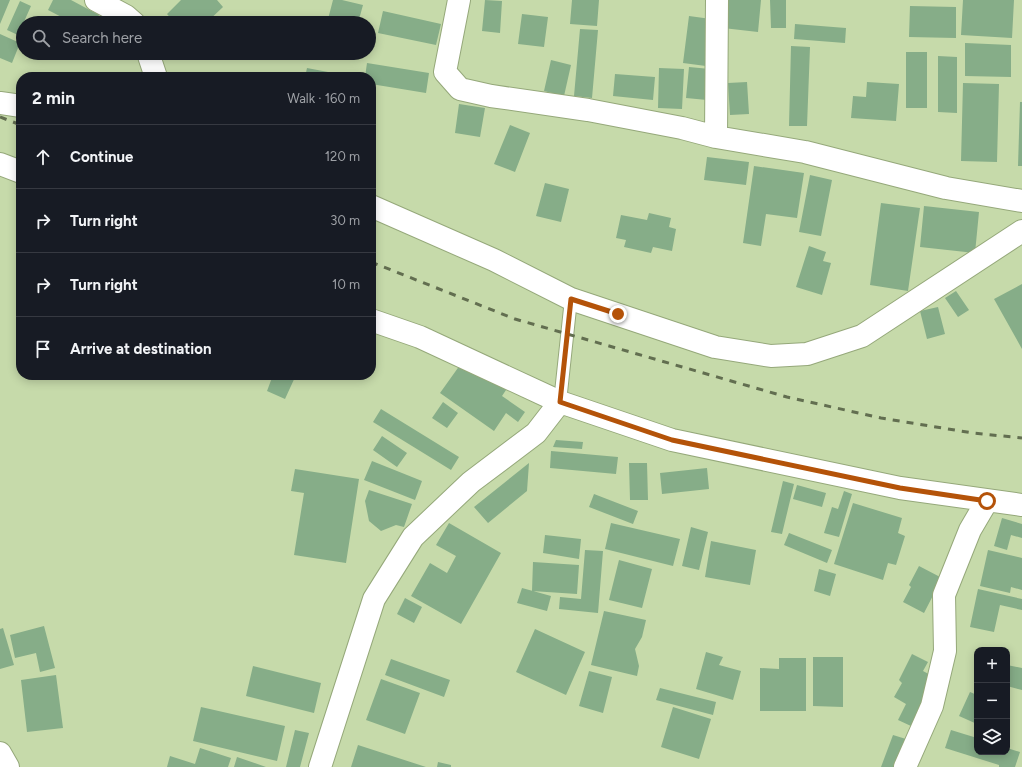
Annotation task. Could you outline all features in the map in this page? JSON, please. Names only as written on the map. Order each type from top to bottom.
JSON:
[{"type":"street","points":[[96,0],[126,16]]},
{"type":"street","points":[[459,0],[445,72],[460,89],[491,96],[588,110],[682,128],[716,137],[805,152],[946,188],[1022,201]]},
{"type":"street","points":[[716,0],[716,137]]},
{"type":"street","points":[[150,60],[154,72]]},
{"type":"street","points":[[0,103],[16,105]]},
{"type":"street","points":[[0,164],[16,170]]},
{"type":"street","points":[[376,208],[494,260],[571,299],[715,347],[771,356],[807,354],[862,336],[1022,231]]},
{"type":"street","points":[[376,322],[420,337],[560,402],[672,440],[900,488],[1022,505]]},
{"type":"street","points":[[320,767],[374,599],[413,536],[471,482],[536,433],[560,402]]},
{"type":"street","points":[[905,767],[932,706],[946,651],[944,595],[970,530],[987,501]]},
{"type":"street","points":[[0,753],[8,767]]},
{"type":"lane","points":[[560,402],[571,299]]},
{"type":"building","points":[[0,0],[10,0],[0,24]]},
{"type":"building","points":[[53,0],[71,0],[99,15],[60,16],[48,10]]},
{"type":"building","points":[[181,0],[217,0],[223,7],[213,16],[169,16],[167,14]]},
{"type":"building","points":[[333,0],[342,0],[363,5],[360,16],[329,16]]},
{"type":"building","points":[[485,0],[502,1],[500,33],[482,31]]},
{"type":"building","points":[[572,0],[599,0],[597,26],[570,24]]},
{"type":"building","points":[[726,0],[761,0],[758,32],[723,28]]},
{"type":"building","points":[[770,0],[786,0],[786,28],[771,28]]},
{"type":"building","points":[[963,0],[1014,0],[1012,38],[961,35]]},
{"type":"building","points":[[20,1],[31,6],[27,16],[16,16],[16,34],[7,30]]},
{"type":"building","points":[[910,6],[956,7],[956,38],[909,37]]},
{"type":"building","points":[[383,11],[441,24],[436,45],[378,33]]},
{"type":"building","points":[[522,14],[548,17],[544,47],[518,44]]},
{"type":"building","points":[[689,16],[711,19],[706,66],[683,63]]},
{"type":"building","points":[[795,24],[846,28],[845,43],[794,39]]},
{"type":"building","points":[[580,29],[598,30],[592,98],[574,96]]},
{"type":"building","points":[[0,34],[16,41],[16,53],[12,63],[0,58]]},
{"type":"building","points":[[965,43],[1011,45],[1011,77],[965,76]]},
{"type":"building","points":[[791,46],[810,47],[807,126],[789,126]]},
{"type":"building","points":[[906,52],[927,52],[927,108],[906,108]]},
{"type":"building","points":[[938,56],[957,57],[957,113],[938,112]]},
{"type":"building","points":[[551,60],[571,65],[564,96],[544,91]]},
{"type":"building","points":[[367,63],[429,73],[426,93],[376,85],[376,72],[366,72]]},
{"type":"building","points":[[689,67],[710,69],[707,100],[686,98]]},
{"type":"building","points":[[307,68],[328,72],[306,72]]},
{"type":"building","points":[[659,68],[684,69],[682,109],[658,108]]},
{"type":"building","points":[[615,74],[655,77],[653,100],[613,96]]},
{"type":"building","points":[[747,82],[749,114],[730,115],[728,83]]},
{"type":"building","points":[[867,82],[899,84],[896,121],[851,118],[853,96],[866,97]]},
{"type":"building","points":[[963,83],[999,84],[997,162],[961,161]]},
{"type":"building","points":[[1020,102],[1022,102],[1022,166],[1018,166]]},
{"type":"building","points":[[459,104],[485,108],[480,137],[455,133]]},
{"type":"building","points":[[510,125],[530,133],[515,172],[494,164]]},
{"type":"building","points":[[707,157],[749,162],[746,185],[704,180]]},
{"type":"building","points":[[754,166],[804,173],[797,218],[766,214],[761,246],[743,243]]},
{"type":"building","points":[[810,175],[832,180],[821,236],[799,232]]},
{"type":"building","points":[[545,183],[569,189],[561,222],[536,216]]},
{"type":"building","points":[[881,203],[920,208],[908,291],[870,285]]},
{"type":"building","points":[[924,206],[979,212],[975,253],[920,247]]},
{"type":"building","points":[[649,213],[671,218],[669,227],[676,229],[672,251],[653,247],[651,253],[624,247],[626,240],[616,238],[621,215],[647,220]]},
{"type":"building","points":[[809,246],[826,252],[823,261],[831,263],[822,295],[796,287]]},
{"type":"building","points":[[1022,284],[1022,349],[994,299]]},
{"type":"building","points":[[956,291],[969,310],[958,317],[945,298]]},
{"type":"building","points":[[938,307],[945,334],[927,339],[920,311]]},
{"type":"building","points":[[460,365],[472,366],[506,390],[502,396],[525,412],[518,422],[506,413],[494,431],[440,393]]},
{"type":"building","points":[[271,380],[294,380],[285,399],[267,391]]},
{"type":"building","points":[[443,402],[458,413],[447,428],[432,418]]},
{"type":"building","points":[[381,409],[459,457],[451,470],[373,422]]},
{"type":"building","points":[[382,436],[407,453],[397,467],[373,450]]},
{"type":"building","points":[[556,440],[583,442],[582,449],[553,447]]},
{"type":"building","points":[[551,451],[618,457],[616,474],[550,468]]},
{"type":"building","points":[[372,461],[422,481],[415,500],[364,480]]},
{"type":"building","points":[[529,463],[527,491],[488,523],[474,507]]},
{"type":"building","points":[[629,463],[647,463],[648,500],[630,500]]},
{"type":"building","points":[[707,468],[709,489],[662,494],[660,473]]},
{"type":"building","points":[[295,469],[359,479],[346,563],[294,555],[304,493],[291,491]]},
{"type":"building","points":[[783,481],[794,484],[782,534],[771,532]]},
{"type":"building","points":[[797,485],[826,493],[822,507],[793,499]]},
{"type":"building","points":[[369,490],[412,504],[404,527],[396,525],[381,531],[369,521],[365,501]]},
{"type":"building","points":[[844,491],[852,494],[839,537],[824,533],[832,507],[838,509]]},
{"type":"building","points":[[594,494],[638,511],[633,524],[589,507]]},
{"type":"building","points":[[853,503],[902,518],[898,533],[905,536],[896,565],[888,563],[883,580],[834,564]]},
{"type":"building","points":[[1002,518],[1022,524],[1022,538],[1011,535],[1007,550],[994,546]]},
{"type":"building","points":[[449,523],[501,553],[461,624],[411,596],[430,563],[447,573],[456,556],[436,545]]},
{"type":"building","points":[[611,523],[680,539],[673,566],[605,549]]},
{"type":"building","points":[[691,527],[708,532],[699,570],[682,566]]},
{"type":"building","points":[[789,533],[832,550],[827,563],[784,545]]},
{"type":"building","points":[[545,535],[581,539],[579,559],[543,553]]},
{"type":"building","points":[[711,541],[756,550],[750,585],[705,577]]},
{"type":"building","points":[[585,550],[603,551],[598,613],[559,609],[560,597],[581,599]]},
{"type":"building","points":[[988,550],[1022,558],[1022,590],[1011,587],[1010,593],[980,586]]},
{"type":"building","points":[[619,560],[652,569],[642,608],[609,600]]},
{"type":"building","points":[[533,562],[579,565],[577,594],[532,591]]},
{"type":"building","points":[[919,566],[942,578],[924,613],[903,602],[911,587],[909,585]]},
{"type":"building","points":[[819,569],[836,574],[830,596],[814,591]]},
{"type":"building","points":[[522,588],[551,596],[547,611],[517,603]]},
{"type":"building","points":[[978,589],[1022,599],[1022,610],[1000,605],[994,632],[970,627]]},
{"type":"building","points":[[405,598],[422,607],[414,623],[397,614]]},
{"type":"building","points":[[604,611],[646,620],[642,637],[635,649],[639,666],[637,676],[591,665]]},
{"type":"building","points":[[44,626],[55,668],[40,672],[36,653],[15,658],[10,635]]},
{"type":"building","points":[[3,628],[14,665],[0,669],[0,629]]},
{"type":"building","points":[[535,629],[585,652],[566,695],[516,672]]},
{"type":"building","points":[[706,652],[723,657],[719,665],[741,671],[733,700],[696,689]]},
{"type":"building","points":[[912,654],[928,662],[923,671],[936,678],[911,726],[898,720],[906,704],[894,697],[902,683],[899,680]]},
{"type":"building","points":[[813,657],[843,657],[843,707],[813,706]]},
{"type":"building","points":[[779,658],[806,658],[806,711],[760,711],[760,668],[779,669]]},
{"type":"building","points":[[391,659],[450,680],[444,697],[385,675]]},
{"type":"building","points":[[253,666],[321,683],[314,713],[246,696]]},
{"type":"building","points":[[1010,666],[1022,668],[1022,690],[1010,687]]},
{"type":"building","points":[[589,671],[612,677],[603,713],[579,706]]},
{"type":"building","points":[[56,675],[63,728],[27,732],[21,680]]},
{"type":"building","points":[[381,679],[420,693],[405,734],[366,720]]},
{"type":"building","points":[[660,688],[716,702],[713,715],[656,700]]},
{"type":"building","points":[[970,692],[974,694],[974,723],[959,716]]},
{"type":"building","points":[[201,707],[285,726],[277,761],[193,741]]},
{"type":"building","points":[[673,707],[711,719],[699,759],[661,747]]},
{"type":"building","points":[[295,730],[309,733],[300,767],[286,767]]},
{"type":"building","points":[[951,730],[974,737],[974,755],[1010,755],[1010,749],[1020,752],[1015,767],[999,767],[999,765],[945,748]]},
{"type":"building","points":[[893,735],[906,739],[896,767],[881,767]]},
{"type":"building","points":[[358,745],[426,767],[351,767]]},
{"type":"building","points":[[200,748],[231,758],[228,767],[167,767],[170,756],[195,764]]},
{"type":"building","points":[[237,757],[266,767],[234,767]]},
{"type":"building","points":[[438,762],[451,765],[451,767],[437,767]]},
{"type":"railway","points":[[0,117],[16,123]]},
{"type":"railway","points":[[376,264],[515,319],[787,397],[881,418],[973,433],[1022,438]]},
{"type":"route","points":[[618,314],[571,299],[560,402],[672,440],[801,469],[900,488],[987,501]]}]
